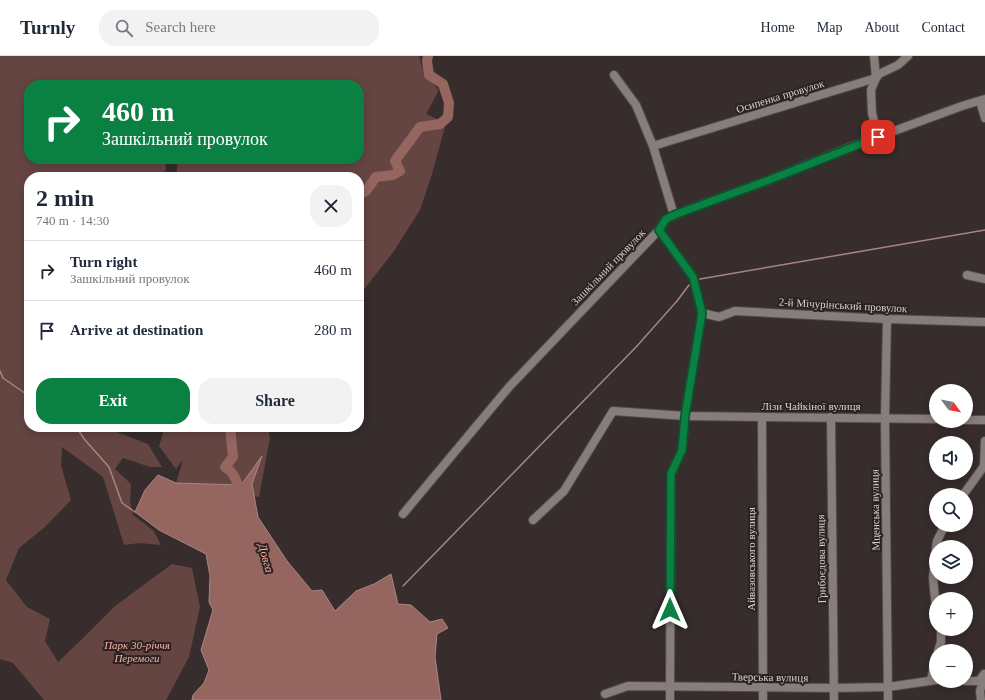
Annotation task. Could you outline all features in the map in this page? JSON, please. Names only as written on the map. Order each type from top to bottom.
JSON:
[{"type":"street","points":[[874,56],[876,78],[870,90],[872,113],[878,137]]},
{"type":"street","name":"Осипенка провулок","points":[[653,146],[876,78],[880,74],[898,65],[908,56]]},
{"type":"street","points":[[614,75],[636,104],[653,146],[674,215]]},
{"type":"street","points":[[982,100],[985,118]]},
{"type":"street","name":"Зашкільний провулок","points":[[403,514],[509,387],[659,230],[666,219],[878,137],[982,100]]},
{"type":"street","points":[[659,230],[693,277],[702,313],[685,416],[682,450],[671,474],[670,700]]},
{"type":"street","points":[[967,275],[985,279]]},
{"type":"street","name":"2-й Мічурінський провулок","points":[[702,313],[719,317],[734,311],[886,319],[985,322]]},
{"type":"street","name":"Мценська вулиця","points":[[886,319],[885,418],[888,700]]},
{"type":"street","name":"Лізи Чайкіної вулиця","points":[[533,520],[564,491],[613,411],[685,416],[929,419]]},
{"type":"street","name":"Айвазовського вулиця","points":[[762,417],[763,700]]},
{"type":"street","name":"Грибоєдова вулиця","points":[[831,417],[834,700]]},
{"type":"street","points":[[973,420],[985,420]]},
{"type":"street","points":[[969,488],[984,466],[985,442]]},
{"type":"street","points":[[973,681],[979,681],[985,674]]},
{"type":"street","points":[[981,700],[980,691],[985,674]]},
{"type":"street","name":"Тверська вулиця","points":[[605,694],[628,686],[834,688],[888,687],[929,681]]},
{"type":"green space","name":"Парк 30-річчя Перемоги","points":[[0,56],[419,56],[424,74],[439,90],[426,114],[446,123],[420,210],[394,251],[364,290],[364,172],[177,172],[177,164],[364,164],[364,80],[24,80],[24,164],[165,164],[166,170],[163,172],[24,172],[24,432],[117,432],[148,444],[162,467],[150,467],[123,458],[115,469],[131,484],[130,501],[133,515],[154,531],[161,545],[140,543],[124,545],[103,477],[62,447],[61,465],[71,500],[45,527],[19,548],[6,580],[27,607],[50,619],[45,641],[58,662],[115,606],[172,564],[192,568],[200,607],[189,657],[166,700],[44,700],[13,663],[0,659]]},
{"type":"green space","points":[[163,432],[269,432],[270,438],[259,497],[254,496],[252,484],[261,457],[241,485],[176,483],[183,460],[176,469],[159,446]]},
{"type":"water","points":[[262,456],[252,484],[258,517],[287,561],[312,591],[322,590],[335,611],[356,591],[374,584],[391,574],[398,604],[411,605],[430,622],[442,619],[448,628],[437,634],[435,657],[441,700],[192,700],[193,695],[204,683],[209,670],[201,650],[213,610],[209,602],[210,576],[206,554],[159,530],[135,512],[145,490],[158,475],[176,483],[241,485]]},
{"type":"waterway","name":"Довга","points":[[364,192],[376,177],[393,175],[400,171],[395,161],[420,127],[440,124],[448,117],[449,103],[443,84],[429,75],[427,61],[428,56]]},
{"type":"waterway","points":[[700,279],[985,230]]},
{"type":"waterway","points":[[403,586],[637,346],[677,301],[689,285]]},
{"type":"waterway","points":[[0,371],[3,378],[24,393]]},
{"type":"waterway","points":[[79,432],[109,467],[122,503],[135,512]]},
{"type":"waterway","name":"Довга","points":[[230,432],[233,457],[225,467],[232,473],[238,485],[240,499]]},
{"type":"route","points":[[670,610],[671,474],[682,450],[685,416],[702,313],[693,277],[659,230],[666,219],[674,215],[769,180],[878,137]]}]
